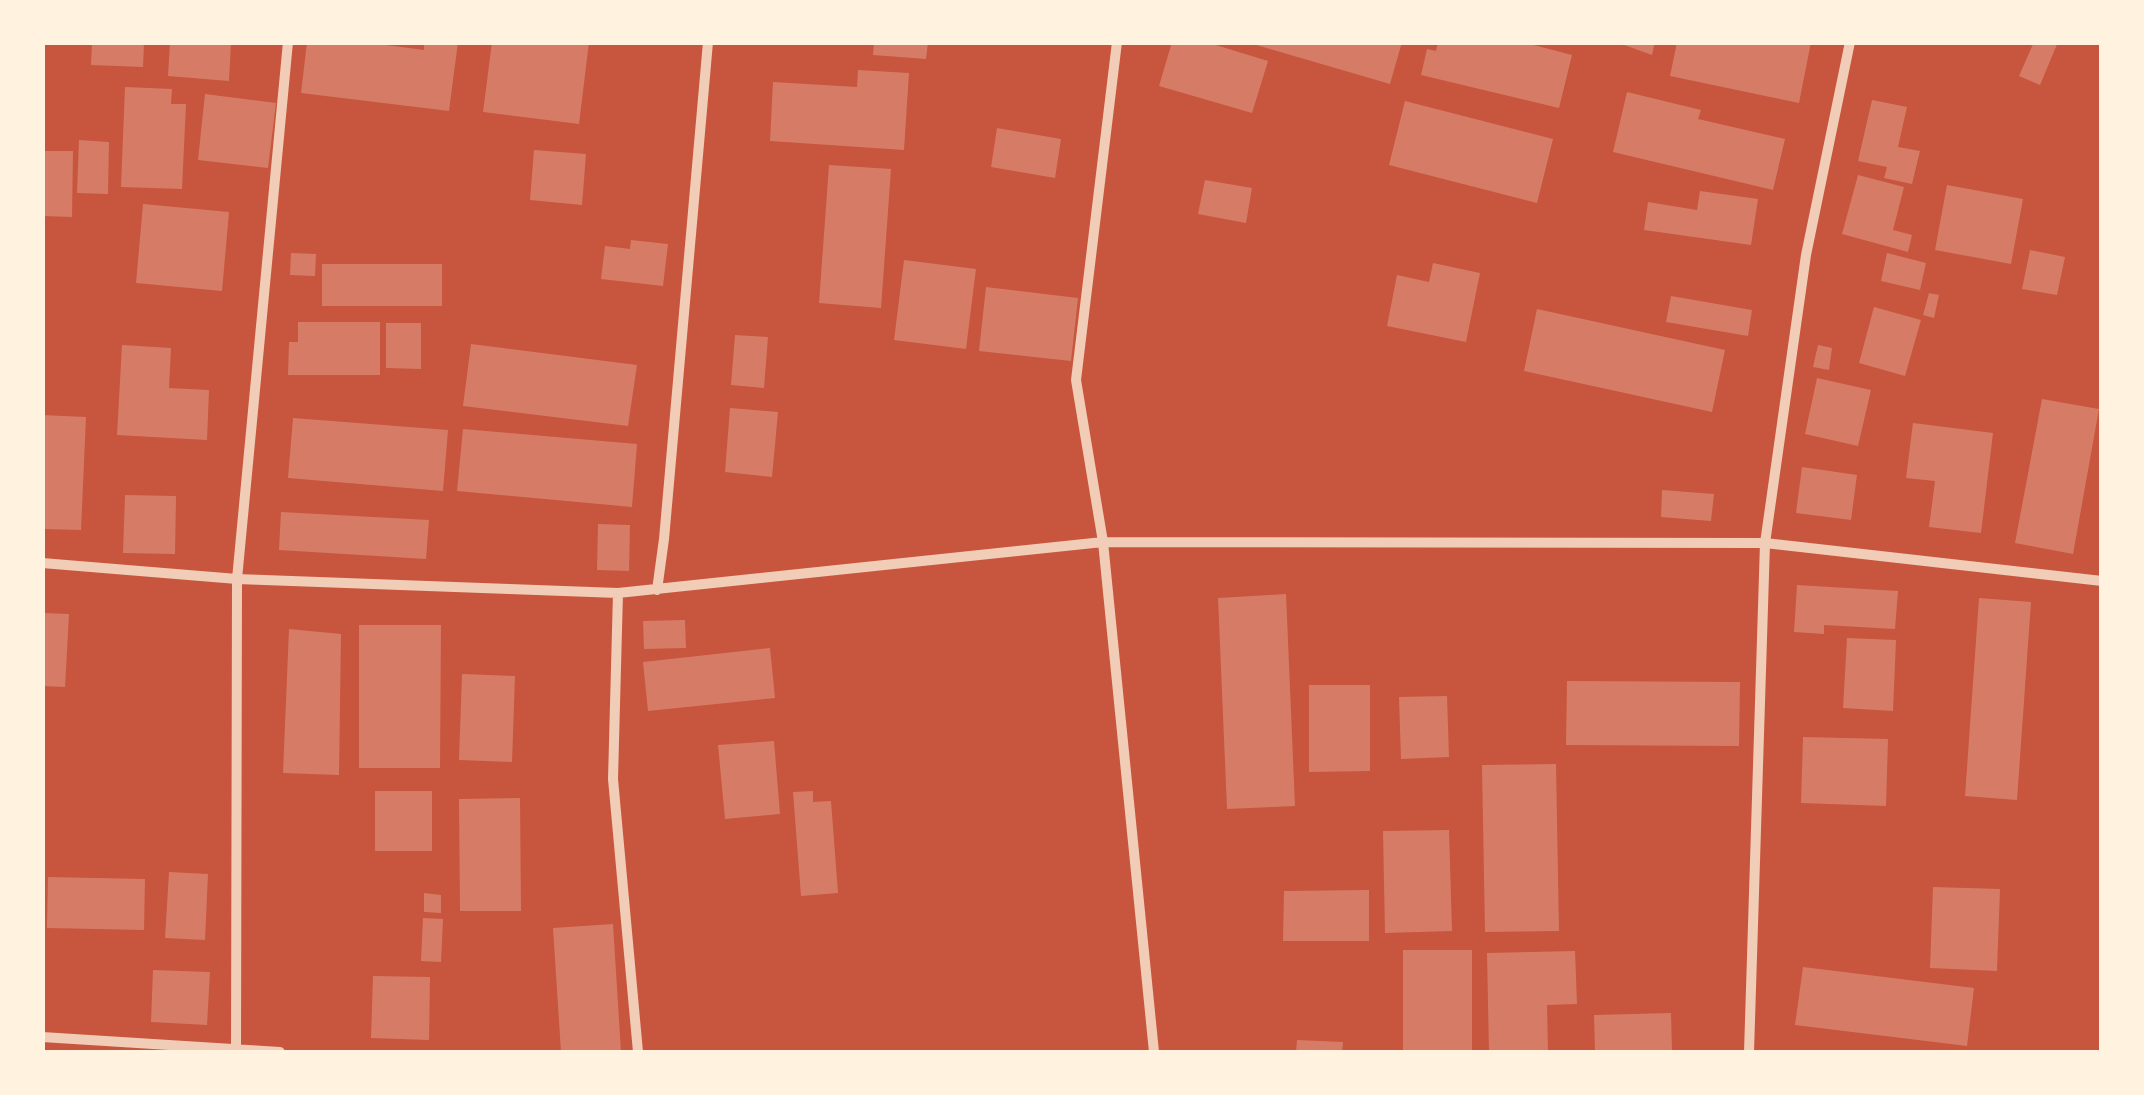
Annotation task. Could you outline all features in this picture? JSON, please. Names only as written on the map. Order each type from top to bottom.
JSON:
[{"type":"street","points":[[236,1048],[237,579],[288,42]]},
{"type":"street","points":[[657,590],[708,42]]},
{"type":"street","points":[[1117,42],[1076,380],[1103,542],[1154,1052]]},
{"type":"street","points":[[1749,1052],[1765,542],[1806,256],[1850,42]]},
{"type":"street","points":[[42,563],[237,579],[618,593],[1103,542],[1765,542],[2102,581]]},
{"type":"street","points":[[618,593],[613,779],[638,1052]]},
{"type":"street","points":[[42,1037],[151,1048],[280,1052]]},
{"type":"building","points":[[92,42],[144,42],[143,67],[91,65]]},
{"type":"building","points":[[170,42],[231,42],[229,81],[168,76]]},
{"type":"building","points":[[307,42],[363,42],[424,50],[424,42],[458,42],[449,111],[301,93]]},
{"type":"building","points":[[492,42],[589,42],[579,124],[483,112]]},
{"type":"building","points":[[874,42],[928,42],[926,59],[873,55]]},
{"type":"building","points":[[1172,42],[1206,42],[1268,61],[1252,113],[1159,86]]},
{"type":"building","points":[[1246,42],[1402,42],[1390,84]]},
{"type":"building","points":[[1438,42],[1522,42],[1572,55],[1559,108],[1421,75],[1427,49],[1436,51]]},
{"type":"building","points":[[1616,42],[1655,42],[1652,55]]},
{"type":"building","points":[[1677,42],[1811,42],[1799,103],[1670,76]]},
{"type":"building","points":[[2034,42],[2058,42],[2040,85],[2019,76]]},
{"type":"building","points":[[858,70],[909,73],[904,150],[770,141],[773,82],[857,87]]},
{"type":"building","points":[[125,87],[172,89],[171,104],[186,104],[182,189],[121,187]]},
{"type":"building","points":[[1627,92],[1701,110],[1698,119],[1785,139],[1773,190],[1613,152]]},
{"type":"building","points":[[205,94],[276,103],[268,168],[198,160]]},
{"type":"building","points":[[1872,100],[1907,107],[1898,147],[1920,151],[1912,184],[1884,178],[1887,167],[1858,161]]},
{"type":"building","points":[[1405,101],[1553,139],[1537,203],[1389,165]]},
{"type":"building","points":[[997,128],[1061,139],[1055,178],[991,167]]},
{"type":"building","points":[[79,140],[109,142],[108,194],[77,193]]},
{"type":"building","points":[[534,150],[586,154],[582,205],[530,200]]},
{"type":"building","points":[[42,151],[73,151],[72,217],[42,216]]},
{"type":"building","points":[[829,165],[891,169],[881,308],[819,303]]},
{"type":"building","points":[[1858,175],[1904,187],[1893,230],[1912,235],[1908,252],[1842,234]]},
{"type":"building","points":[[1205,180],[1252,188],[1246,223],[1198,214]]},
{"type":"building","points":[[1947,185],[2023,199],[2011,264],[1935,250]]},
{"type":"building","points":[[1700,191],[1758,199],[1751,245],[1644,230],[1648,202],[1697,210]]},
{"type":"building","points":[[143,204],[229,212],[222,291],[136,283]]},
{"type":"building","points":[[631,240],[668,244],[663,286],[601,279],[605,246],[630,249]]},
{"type":"building","points":[[2030,250],[2065,257],[2057,295],[2022,289]]},
{"type":"building","points":[[291,253],[316,254],[315,276],[290,275]]},
{"type":"building","points":[[1887,253],[1926,263],[1920,290],[1881,281]]},
{"type":"building","points":[[904,260],[976,269],[966,349],[894,340]]},
{"type":"building","points":[[1433,263],[1480,273],[1466,342],[1387,326],[1397,275],[1429,282]]},
{"type":"building","points":[[322,264],[442,264],[442,306],[322,306]]},
{"type":"building","points":[[986,287],[1078,298],[1071,361],[979,351]]},
{"type":"building","points":[[1929,293],[1939,295],[1934,318],[1923,315]]},
{"type":"building","points":[[1671,296],[1752,310],[1748,336],[1666,322]]},
{"type":"building","points":[[1874,307],[1921,320],[1905,376],[1859,363]]},
{"type":"building","points":[[1537,309],[1725,350],[1712,412],[1524,371]]},
{"type":"building","points":[[298,322],[380,322],[380,375],[288,375],[289,342],[298,342]]},
{"type":"building","points":[[386,323],[421,323],[421,369],[386,368]]},
{"type":"building","points":[[735,335],[768,337],[764,388],[731,385]]},
{"type":"building","points":[[471,344],[637,365],[628,426],[463,406]]},
{"type":"building","points":[[122,345],[171,348],[169,388],[209,390],[207,440],[117,435]]},
{"type":"building","points":[[1818,345],[1832,348],[1829,370],[1813,367]]},
{"type":"building","points":[[1817,378],[1871,390],[1858,446],[1805,434]]},
{"type":"building","points":[[2042,399],[2099,409],[2073,554],[2015,543]]},
{"type":"building","points":[[730,408],[778,412],[772,477],[725,472]]},
{"type":"building","points":[[42,415],[86,417],[81,530],[42,529]]},
{"type":"building","points":[[293,418],[448,430],[443,491],[288,478]]},
{"type":"building","points":[[1913,423],[1993,433],[1981,533],[1929,527],[1935,481],[1906,478]]},
{"type":"building","points":[[463,429],[637,444],[632,507],[457,491]]},
{"type":"building","points":[[1802,467],[1857,475],[1851,520],[1796,513]]},
{"type":"building","points":[[1662,490],[1714,494],[1711,521],[1661,517]]},
{"type":"building","points":[[125,495],[176,496],[175,554],[123,553]]},
{"type":"building","points":[[281,512],[429,520],[426,559],[279,550]]},
{"type":"building","points":[[598,524],[630,525],[629,571],[597,570]]},
{"type":"building","points":[[1797,585],[1898,591],[1895,629],[1824,625],[1824,634],[1794,632]]},
{"type":"building","points":[[1286,594],[1295,806],[1227,809],[1218,598]]},
{"type":"building","points":[[1979,598],[2031,602],[2017,800],[1965,796]]},
{"type":"building","points":[[42,613],[69,614],[65,687],[42,686]]},
{"type":"building","points":[[685,620],[686,648],[644,649],[643,621]]},
{"type":"building","points":[[359,625],[441,625],[440,768],[359,768]]},
{"type":"building","points":[[289,629],[341,634],[339,775],[283,773]]},
{"type":"building","points":[[1847,638],[1896,640],[1893,711],[1843,708]]},
{"type":"building","points":[[770,648],[775,698],[648,711],[643,662]]},
{"type":"building","points":[[462,674],[515,676],[512,762],[459,760]]},
{"type":"building","points":[[1567,681],[1740,682],[1739,746],[1566,745]]},
{"type":"building","points":[[1309,685],[1370,685],[1370,771],[1309,772]]},
{"type":"building","points":[[1447,696],[1449,757],[1401,759],[1399,697]]},
{"type":"building","points":[[1803,737],[1888,739],[1886,806],[1801,803]]},
{"type":"building","points":[[774,741],[780,814],[725,819],[718,745]]},
{"type":"building","points":[[1556,764],[1559,931],[1485,932],[1482,765]]},
{"type":"building","points":[[375,791],[432,791],[432,851],[375,851]]},
{"type":"building","points":[[813,791],[813,802],[831,801],[838,893],[801,896],[793,792]]},
{"type":"building","points":[[520,798],[521,911],[460,911],[459,799]]},
{"type":"building","points":[[1449,830],[1452,931],[1385,933],[1383,831]]},
{"type":"building","points":[[169,872],[208,874],[205,940],[165,938]]},
{"type":"building","points":[[48,877],[145,879],[144,930],[47,928]]},
{"type":"building","points":[[1933,887],[2000,889],[1997,971],[1930,968]]},
{"type":"building","points":[[1369,890],[1369,941],[1283,941],[1284,891]]},
{"type":"building","points":[[424,893],[441,895],[441,913],[424,912]]},
{"type":"building","points":[[423,918],[443,919],[441,962],[421,961]]},
{"type":"building","points":[[613,924],[621,1052],[561,1052],[553,928]]},
{"type":"building","points":[[1403,950],[1472,950],[1472,1052],[1403,1052]]},
{"type":"building","points":[[1575,951],[1577,1004],[1547,1005],[1548,1052],[1489,1052],[1487,953]]},
{"type":"building","points":[[1803,967],[1974,988],[1967,1046],[1795,1025]]},
{"type":"building","points":[[153,970],[210,972],[207,1025],[151,1022]]},
{"type":"building","points":[[373,976],[430,977],[429,1040],[371,1038]]},
{"type":"building","points":[[1671,1013],[1672,1052],[1595,1052],[1594,1015]]},
{"type":"building","points":[[1297,1040],[1343,1042],[1342,1052],[1296,1052]]}]
